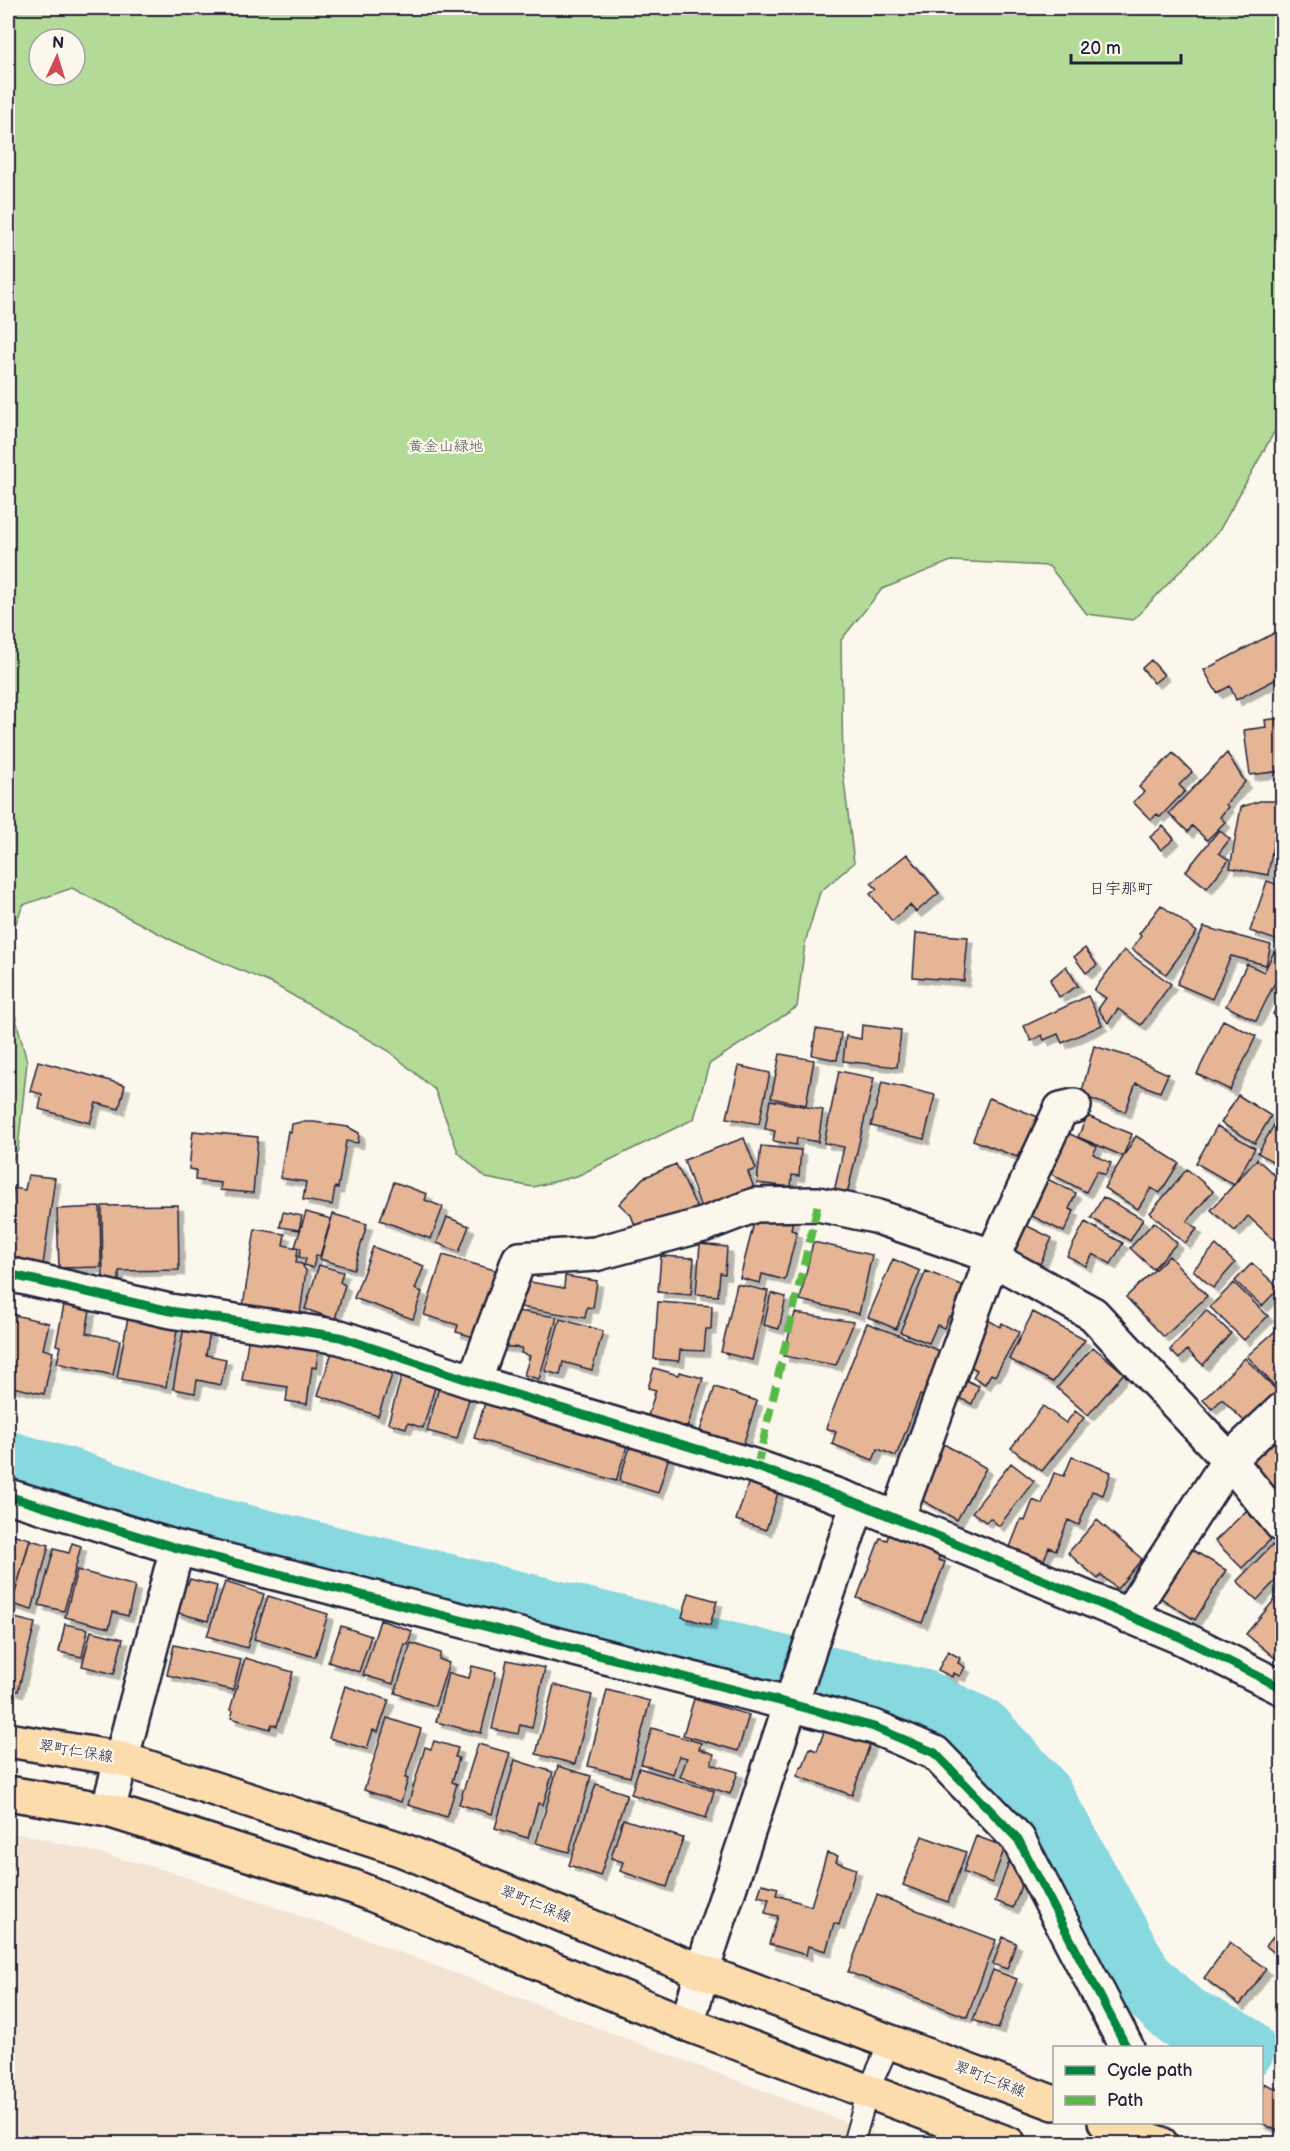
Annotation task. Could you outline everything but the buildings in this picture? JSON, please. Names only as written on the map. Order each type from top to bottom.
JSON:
[{"type":"main road","name":"翠町仁保線","points":[[8,1740],[122,1759],[400,1849],[703,1972],[1053,2103]]},
{"type":"main road","points":[[8,1793],[108,1810],[354,1887],[687,2024],[1009,2144]]},
{"type":"main road","points":[[1110,2124],[1161,2144]]},
{"type":"street","points":[[897,1519],[992,1258],[1061,1109],[1074,1106]]},
{"type":"street","points":[[474,1382],[519,1259],[595,1254],[703,1225],[755,1205],[818,1204],[876,1216],[980,1252],[1093,1314],[1229,1460],[1282,1525]]},
{"type":"street","points":[[8,1274],[170,1311],[340,1337],[474,1382],[757,1467],[858,1503],[1180,1637],[1282,1688]]},
{"type":"street","points":[[1128,1616],[1229,1460],[1282,1410]]},
{"type":"street","points":[[8,1496],[177,1548],[798,1684],[874,1727],[935,1753],[1018,1839],[1126,2046]]},
{"type":"street","points":[[687,2024],[858,1503]]},
{"type":"street","points":[[108,1810],[177,1548]]},
{"type":"lane","points":[[853,2144],[868,2091],[890,2042]]},
{"type":"shaded area","points":[[8,1833],[32,1836],[165,1870],[339,1929],[901,2143],[8,2144]]},
{"type":"green space","name":"黄金山緑地","points":[[8,8],[1282,8],[1282,418],[1219,531],[1133,620],[1087,614],[1049,566],[951,561],[882,589],[841,640],[843,773],[854,863],[820,892],[805,943],[797,1007],[709,1064],[694,1119],[577,1176],[533,1187],[486,1178],[458,1152],[435,1090],[389,1051],[273,984],[181,945],[72,888],[23,905],[8,943]]},
{"type":"green space","points":[[8,988],[27,1062],[18,1149],[8,1169]]},
{"type":"waterway","points":[[8,1464],[71,1482],[201,1527],[921,1702],[980,1730],[1038,1793],[1141,1979],[1181,2017],[1238,2046]]},
{"type":"marked path","points":[[757,1467],[818,1204]]},
{"type":"cycle path","points":[[8,1274],[170,1311],[340,1337],[474,1382],[757,1467],[858,1503],[1180,1637],[1282,1688]]},
{"type":"cycle path","points":[[8,1496],[177,1548],[874,1727],[935,1753],[1018,1839],[1126,2046]]},
{"type":"district","name":"日宇那町","points":[[1121,888]]}]
